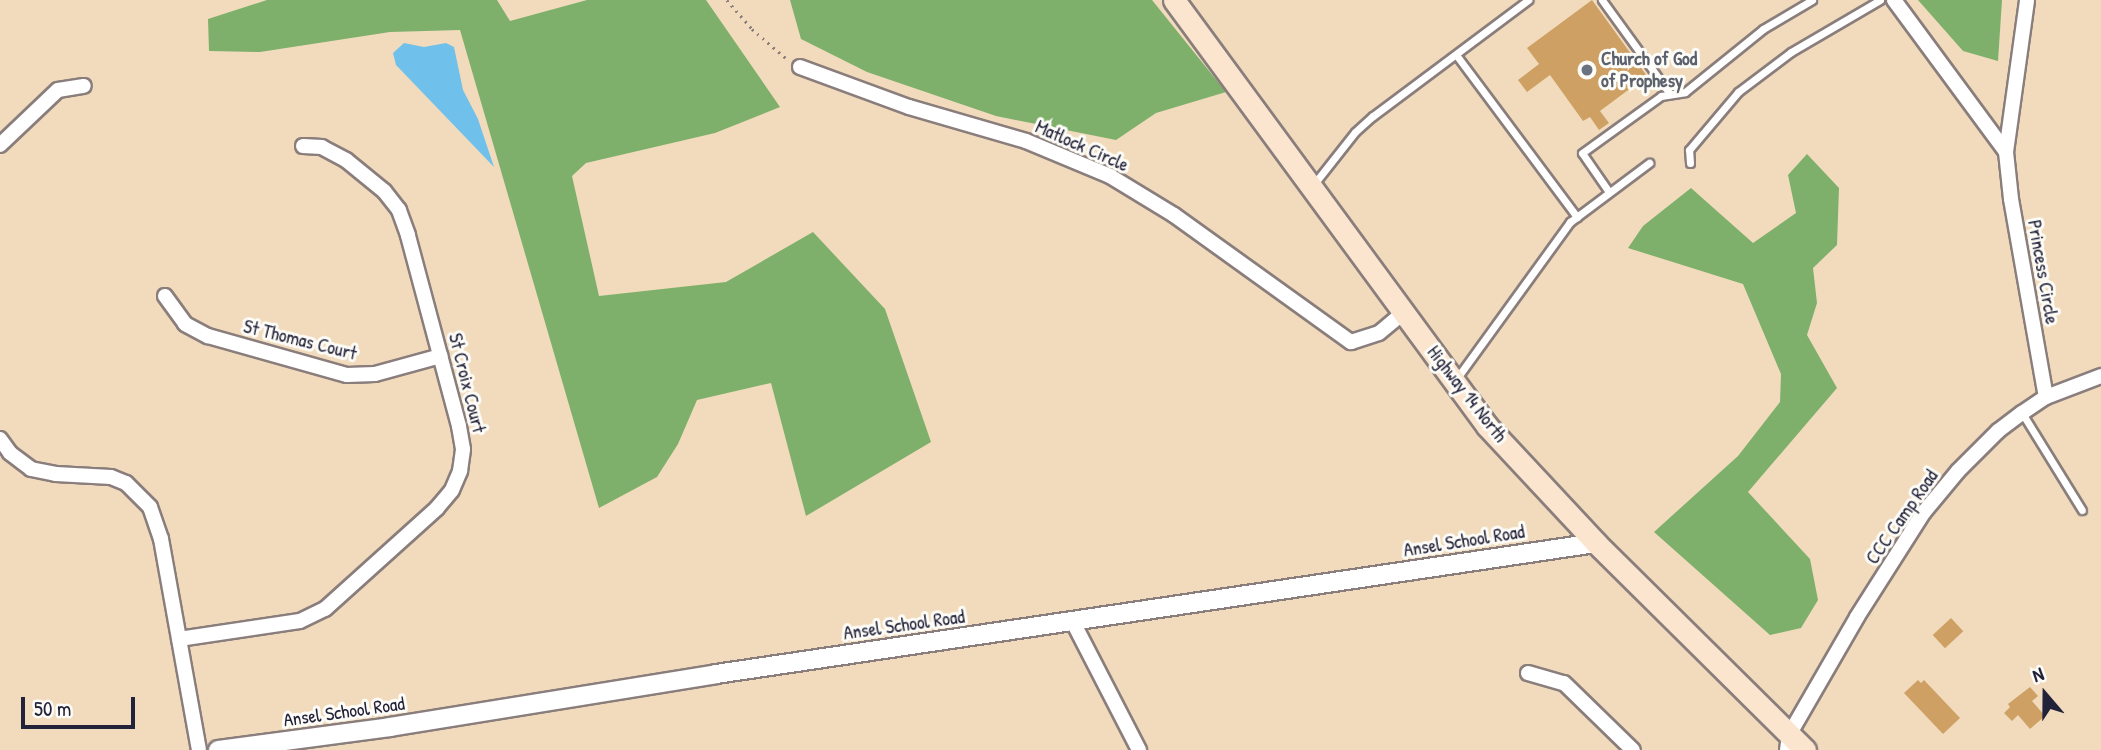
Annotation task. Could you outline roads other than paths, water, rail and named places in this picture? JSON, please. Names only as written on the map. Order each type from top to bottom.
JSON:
[{"type":"main road","name":"Highway 14 North","points":[[1174,0],[1487,426],[1794,745]]},
{"type":"street","points":[[1894,0],[2006,152]]},
{"type":"street","name":"Princess Circle","points":[[2027,0],[2006,152],[2011,199],[2046,397]]},
{"type":"street","name":"Matlock Circle","points":[[800,68],[909,107],[1026,141],[1110,176],[1174,215],[1351,342],[1378,333],[1404,312]]},
{"type":"street","points":[[0,145],[58,90],[84,86]]},
{"type":"street","name":"St Croix Court","points":[[179,639],[274,626],[313,616],[325,609],[437,508],[456,481],[463,449],[408,235],[394,201],[346,160],[323,148],[303,146]]},
{"type":"street","name":"St Thomas Court","points":[[165,296],[185,324],[208,336],[347,374],[375,374],[441,356]]},
{"type":"street","name":"CCC Camp Road","points":[[1794,745],[1857,617],[1924,512],[1989,439],[2022,413],[2046,397],[2101,376]]},
{"type":"street","points":[[0,439],[10,453],[31,469],[56,474],[111,477],[139,494],[150,507],[159,531],[199,750]]},
{"type":"street","name":"Ansel School Road","points":[[218,750],[390,727],[791,663],[1596,542]]},
{"type":"street","points":[[1073,622],[1139,750]]},
{"type":"street","points":[[1528,673],[1564,683],[1633,750]]},
{"type":"lane","points":[[1312,187],[1355,132],[1528,0]]},
{"type":"lane","points":[[1602,0],[1670,94]]},
{"type":"lane","points":[[1609,192],[1582,153],[1661,96],[1685,92],[1763,29],[1812,0]]},
{"type":"lane","points":[[1690,163],[1689,150],[1738,92],[1791,52],[1880,0]]},
{"type":"lane","points":[[1457,55],[1577,217]]},
{"type":"lane","points":[[1455,382],[1484,346],[1570,222],[1649,163]]},
{"type":"lane","points":[[2022,413],[2082,510]]},
{"type":"water","points":[[404,43],[424,47],[446,43],[454,47],[463,90],[478,119],[494,167],[396,65],[393,53]]},
{"type":"place","name":"Church of God of Prophesy","points":[[1587,70]]}]
